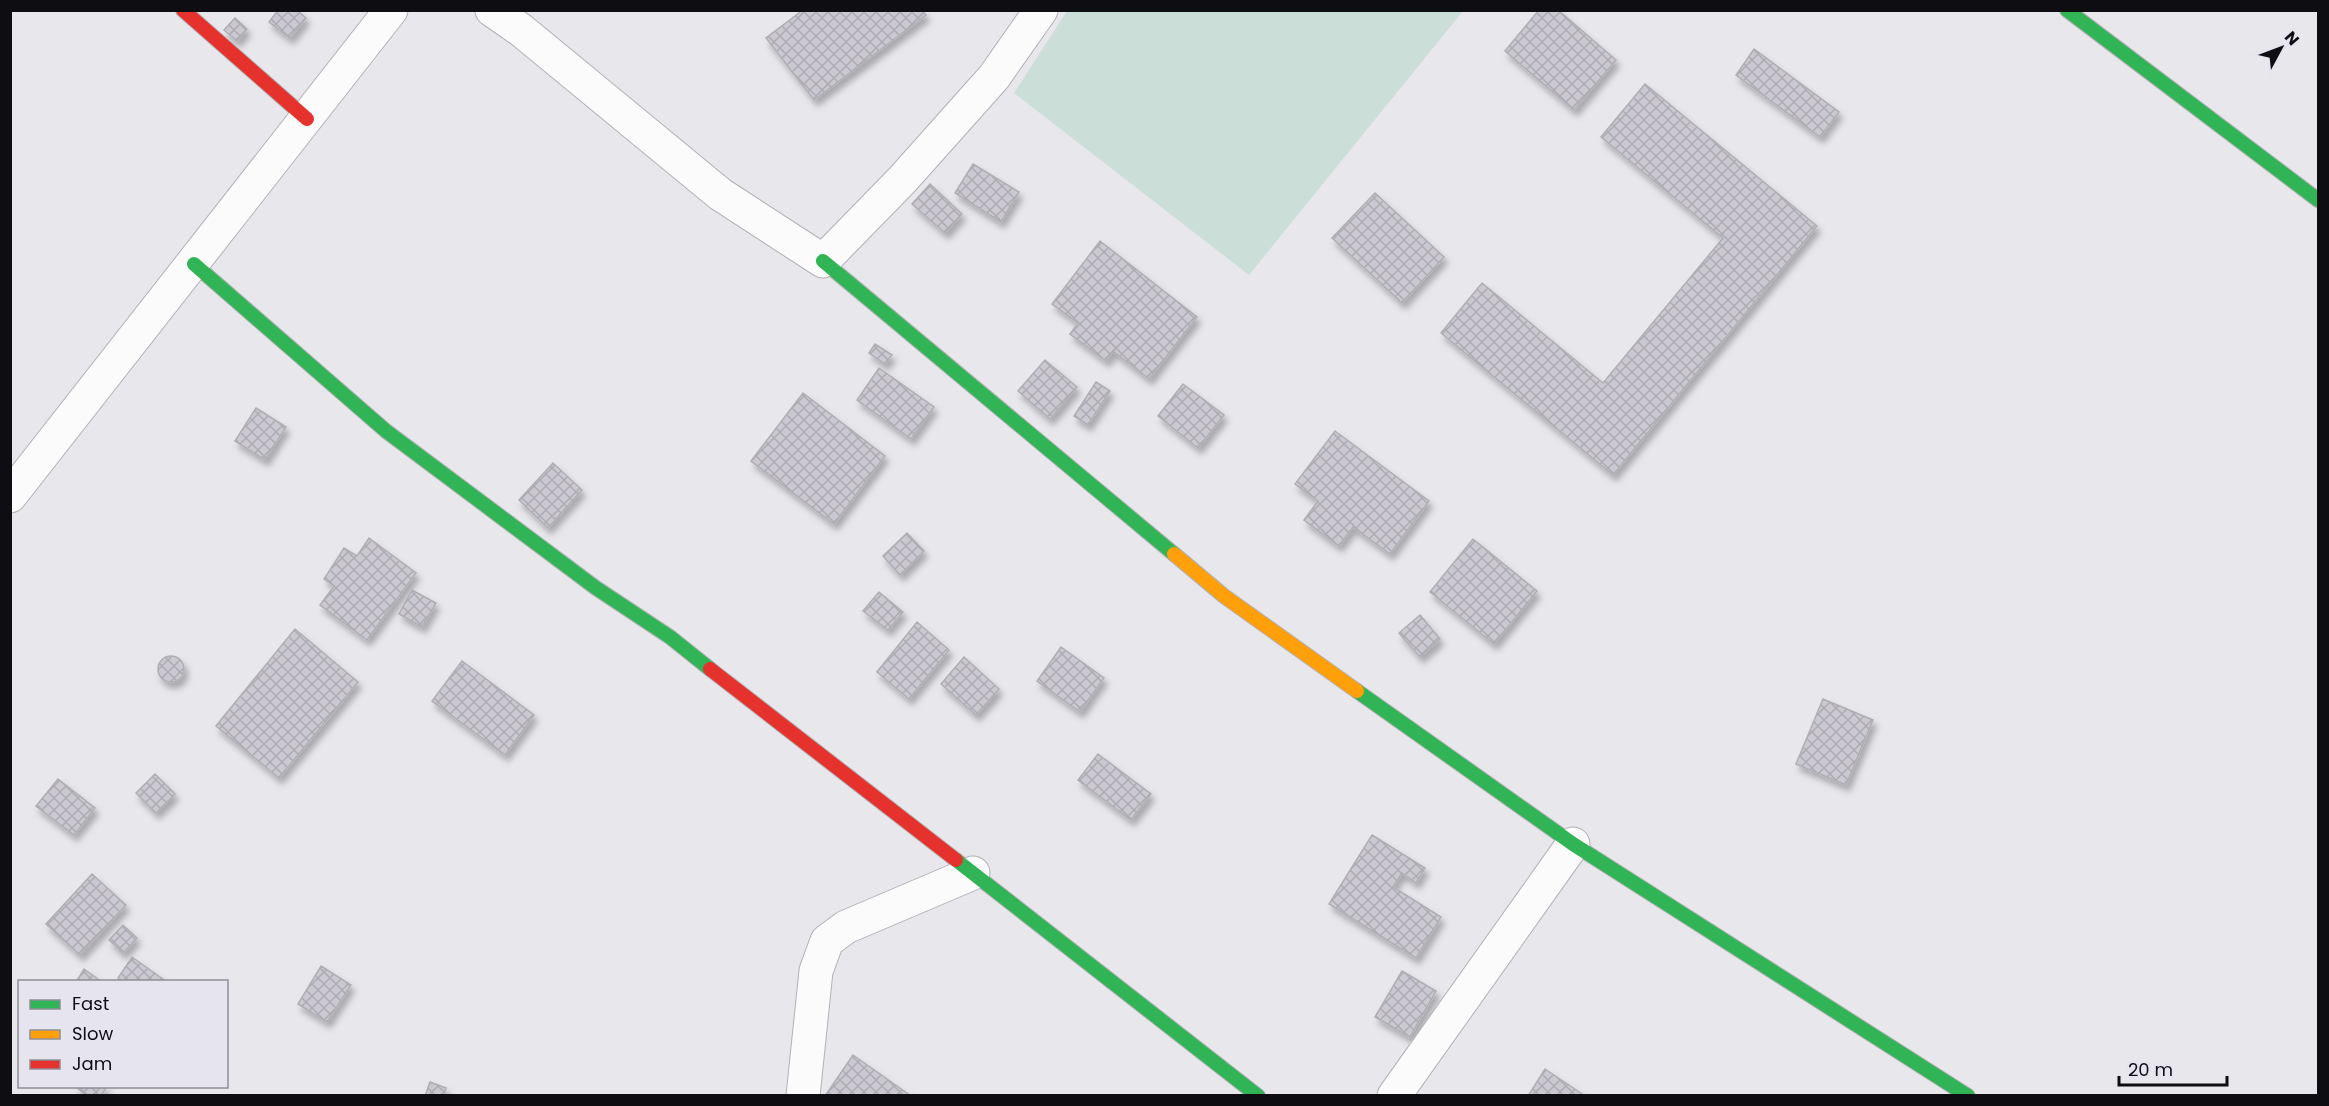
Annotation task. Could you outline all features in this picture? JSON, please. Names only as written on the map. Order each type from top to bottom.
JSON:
[{"type":"street","points":[[183,10],[307,119]]},
{"type":"street","points":[[10,496],[391,10]]},
{"type":"street","points":[[492,10],[521,30],[720,194],[823,261],[1224,596],[1573,844],[1968,1095]]},
{"type":"street","points":[[823,261],[903,179],[994,77],[1041,10]]},
{"type":"street","points":[[2067,10],[2319,200]]},
{"type":"street","points":[[194,264],[387,431],[596,588],[670,637],[1258,1095]]},
{"type":"street","points":[[1394,1095],[1573,844]]},
{"type":"street","points":[[802,1095],[816,971],[827,941],[846,927],[973,873]]},
{"type":"shaded area","points":[[1067,11],[1463,11],[1249,275],[1014,93]]},
{"type":"building","points":[[278,10],[297,10],[306,18],[290,38],[269,22]]},
{"type":"building","points":[[803,10],[922,10],[926,15],[814,100],[766,38]]},
{"type":"building","points":[[1539,10],[1558,10],[1616,60],[1574,110],[1505,51]]},
{"type":"building","points":[[235,18],[247,29],[237,41],[224,30]]},
{"type":"building","points":[[1754,49],[1839,112],[1820,137],[1736,75]]},
{"type":"building","points":[[1645,84],[1817,226],[1613,475],[1441,333],[1482,283],[1603,383],[1723,238],[1601,137]]},
{"type":"building","points":[[973,164],[1019,192],[1001,222],[955,193]]},
{"type":"building","points":[[930,184],[962,214],[945,233],[912,204]]},
{"type":"building","points":[[1375,193],[1444,257],[1402,303],[1332,238]]},
{"type":"building","points":[[1100,241],[1197,317],[1149,379],[1113,351],[1106,361],[1070,334],[1078,323],[1052,304]]},
{"type":"building","points":[[875,344],[892,355],[885,364],[869,353]]},
{"type":"building","points":[[1045,360],[1077,387],[1050,419],[1018,391]]},
{"type":"building","points":[[879,368],[934,407],[911,439],[857,400]]},
{"type":"building","points":[[1096,382],[1110,391],[1088,425],[1074,416]]},
{"type":"building","points":[[1183,384],[1224,415],[1198,448],[1158,416]]},
{"type":"building","points":[[803,393],[885,456],[834,524],[751,461]]},
{"type":"building","points":[[256,408],[286,427],[265,460],[235,441]]},
{"type":"building","points":[[1335,431],[1429,501],[1390,554],[1353,527],[1339,546],[1304,520],[1318,501],[1295,484]]},
{"type":"building","points":[[553,463],[582,490],[548,528],[519,500]]},
{"type":"building","points":[[907,533],[924,551],[900,575],[883,556]]},
{"type":"building","points":[[369,538],[416,573],[367,640],[320,605],[334,586],[324,579],[344,548],[357,556]]},
{"type":"building","points":[[1473,539],[1537,591],[1494,644],[1430,592]]},
{"type":"building","points":[[412,590],[436,603],[422,627],[399,614]]},
{"type":"building","points":[[879,592],[903,612],[888,630],[863,611]]},
{"type":"building","points":[[1420,615],[1440,639],[1420,657],[1399,633]]},
{"type":"building","points":[[917,622],[949,650],[909,699],[877,672]]},
{"type":"building","points":[[295,629],[358,682],[279,778],[216,726]]},
{"type":"building","points":[[1061,647],[1104,678],[1080,712],[1037,681]]},
{"type":"building","points":[[171,656],[180,660],[184,669],[180,678],[171,682],[162,678],[158,669],[162,660]]},
{"type":"building","points":[[964,657],[999,689],[976,715],[941,684]]},
{"type":"building","points":[[462,661],[534,715],[505,755],[432,701]]},
{"type":"building","points":[[1823,699],[1873,720],[1846,785],[1796,764]]},
{"type":"building","points":[[1098,754],[1151,794],[1131,820],[1078,780]]},
{"type":"building","points":[[155,774],[175,794],[156,813],[136,793]]},
{"type":"building","points":[[58,779],[95,808],[74,835],[36,806]]},
{"type":"building","points":[[1372,835],[1425,868],[1416,883],[1402,873],[1393,887],[1441,917],[1416,958],[1329,904]]},
{"type":"building","points":[[92,874],[126,905],[80,955],[46,924]]},
{"type":"building","points":[[123,925],[137,938],[123,953],[109,940]]},
{"type":"building","points":[[132,957],[164,980],[120,980],[118,978]]},
{"type":"building","points":[[321,966],[351,985],[327,1022],[298,1004]]},
{"type":"building","points":[[84,969],[99,980],[77,980]]},
{"type":"building","points":[[1402,971],[1436,991],[1410,1037],[1375,1017]]},
{"type":"building","points":[[853,1055],[911,1096],[825,1096]]},
{"type":"building","points":[[1545,1069],[1585,1096],[1528,1096]]},
{"type":"building","points":[[430,1082],[446,1088],[443,1096],[425,1096]]},
{"type":"building","points":[[77,1088],[106,1088],[101,1096],[87,1096]]},
{"type":"traffic: fast","points":[[2067,10],[2318,200]]},
{"type":"traffic: fast","points":[[823,261],[1174,554]]},
{"type":"traffic: fast","points":[[194,264],[386,431],[596,588],[670,637],[710,669]]},
{"type":"traffic: fast","points":[[1357,691],[1573,844],[1968,1096]]},
{"type":"traffic: fast","points":[[956,860],[1258,1096]]},
{"type":"traffic: slow","points":[[1174,554],[1224,596],[1357,691]]},
{"type":"traffic: jam","points":[[183,10],[307,119]]},
{"type":"traffic: jam","points":[[710,669],[956,860]]}]
